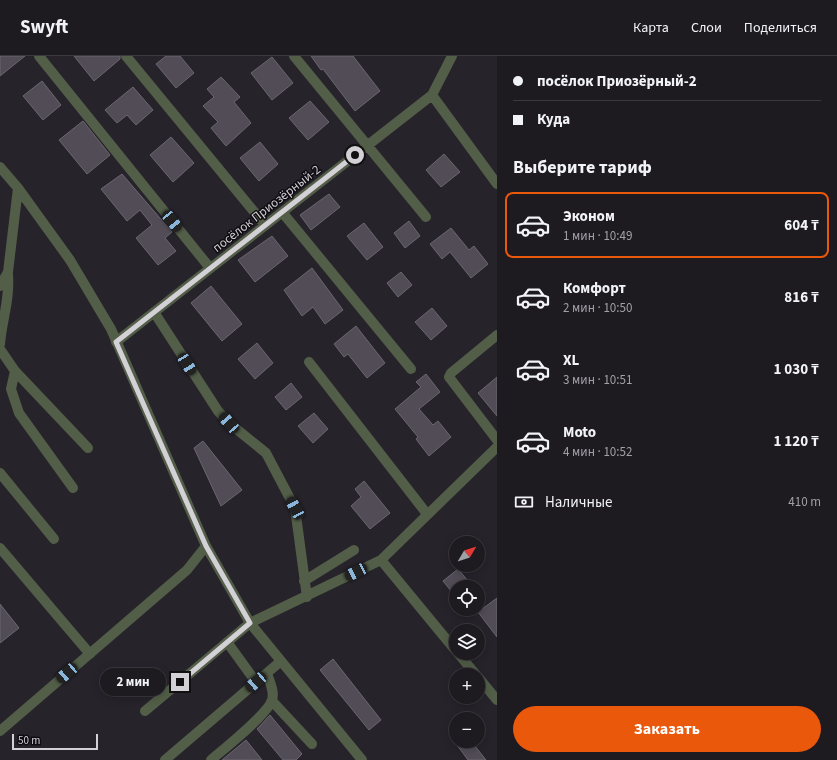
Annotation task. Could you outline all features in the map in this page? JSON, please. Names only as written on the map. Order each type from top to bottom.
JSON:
[{"type":"street","points":[[39,56],[210,268]]},
{"type":"street","points":[[126,56],[266,225]]},
{"type":"street","points":[[294,56],[426,217]]},
{"type":"street","points":[[452,56],[432,95],[497,184]]},
{"type":"street","name":"посёлок Приозёрный-2","points":[[116,342],[432,95]]},
{"type":"street","points":[[0,168],[18,188],[70,260],[110,328],[206,546],[250,623],[362,760]]},
{"type":"street","points":[[0,344],[1,332],[10,292],[8,272],[18,188]]},
{"type":"street","points":[[282,212],[411,369]]},
{"type":"street","points":[[0,286],[8,272]]},
{"type":"street","points":[[154,312],[218,411],[229,423],[266,453],[295,508],[307,597]]},
{"type":"street","points":[[497,334],[451,373],[449,377],[497,440]]},
{"type":"street","points":[[0,349],[15,371],[88,448]]},
{"type":"street","points":[[309,362],[427,514]]},
{"type":"street","points":[[15,371],[11,390],[19,413],[73,488]]},
{"type":"street","points":[[145,712],[250,623],[382,560],[427,514],[497,447]]},
{"type":"street","points":[[0,473],[54,539]]},
{"type":"street","points":[[0,731],[187,570],[206,546]]},
{"type":"street","points":[[0,548],[90,654]]},
{"type":"street","points":[[304,581],[354,550]]},
{"type":"street","points":[[382,560],[449,641]]},
{"type":"street","points":[[227,642],[256,682]]},
{"type":"street","points":[[464,660],[470,668]]},
{"type":"street","points":[[165,760],[281,661]]},
{"type":"street","points":[[211,760],[263,713],[272,701],[273,691],[267,673]]},
{"type":"street","points":[[485,686],[497,700]]},
{"type":"street","points":[[272,701],[312,744]]},
{"type":"building","points":[[0,56],[25,56],[0,76]]},
{"type":"building","points":[[74,56],[120,56],[120,59],[94,81]]},
{"type":"building","points":[[166,56],[180,56],[194,73],[176,88],[156,64]]},
{"type":"building","points":[[311,56],[353,56],[380,91],[355,111],[323,69],[321,70]]},
{"type":"building","points":[[272,57],[293,83],[272,100],[251,73]]},
{"type":"building","points":[[221,77],[240,97],[234,102],[251,123],[226,146],[211,128],[218,122],[203,106],[214,97],[207,89]]},
{"type":"building","points":[[42,81],[61,105],[43,120],[23,96]]},
{"type":"building","points":[[133,87],[153,110],[136,125],[127,115],[117,123],[105,110]]},
{"type":"building","points":[[310,101],[329,122],[308,140],[289,118]]},
{"type":"building","points":[[83,121],[110,155],[87,174],[59,140]]},
{"type":"building","points":[[171,137],[194,163],[173,182],[150,155]]},
{"type":"building","points":[[260,142],[278,164],[259,181],[240,158]]},
{"type":"building","points":[[444,154],[460,172],[441,187],[426,170]]},
{"type":"building","points":[[122,174],[172,232],[165,238],[176,251],[158,265],[136,238],[152,225],[140,210],[127,221],[101,189]]},
{"type":"building","points":[[329,194],[340,207],[311,230],[300,215]]},
{"type":"building","points":[[409,221],[420,236],[405,248],[394,233]]},
{"type":"building","points":[[364,223],[383,247],[367,260],[347,236]]},
{"type":"building","points":[[451,228],[469,250],[474,246],[488,264],[471,278],[450,252],[442,259],[430,244]]},
{"type":"building","points":[[272,236],[288,256],[255,282],[238,260]]},
{"type":"building","points":[[312,268],[343,310],[325,324],[313,307],[302,316],[284,290]]},
{"type":"building","points":[[401,272],[412,285],[398,297],[387,283]]},
{"type":"building","points":[[211,286],[242,324],[222,341],[191,303]]},
{"type":"building","points":[[432,308],[447,326],[431,340],[415,322]]},
{"type":"building","points":[[356,326],[385,363],[367,378],[348,354],[344,357],[334,344]]},
{"type":"building","points":[[257,343],[273,363],[255,379],[238,359]]},
{"type":"building","points":[[426,374],[440,392],[419,409],[433,425],[438,421],[451,437],[429,456],[416,439],[418,437],[395,409],[421,387],[416,382]]},
{"type":"building","points":[[497,377],[497,416],[478,393]]},
{"type":"building","points":[[291,383],[302,397],[286,410],[275,397]]},
{"type":"building","points":[[314,413],[328,429],[313,443],[298,426]]},
{"type":"building","points":[[203,441],[242,490],[221,506],[194,448]]},
{"type":"building","points":[[364,481],[390,513],[370,529],[351,506],[361,497],[355,489]]},
{"type":"building","points":[[454,572],[460,572],[467,580],[449,580],[449,588],[443,581]]},
{"type":"building","points":[[497,598],[497,637],[481,616],[485,616],[485,607]]},
{"type":"building","points":[[0,604],[19,628],[0,643]]},
{"type":"building","points":[[333,659],[381,720],[369,730],[320,670]]},
{"type":"building","points":[[270,715],[302,754],[296,760],[283,760],[257,729]]},
{"type":"building","points":[[246,740],[262,760],[222,760]]},
{"type":"building","points":[[459,748],[477,748],[486,760],[468,760]]},
{"type":"route","points":[[180,682],[250,623],[206,546],[116,342],[355,155]]}]
